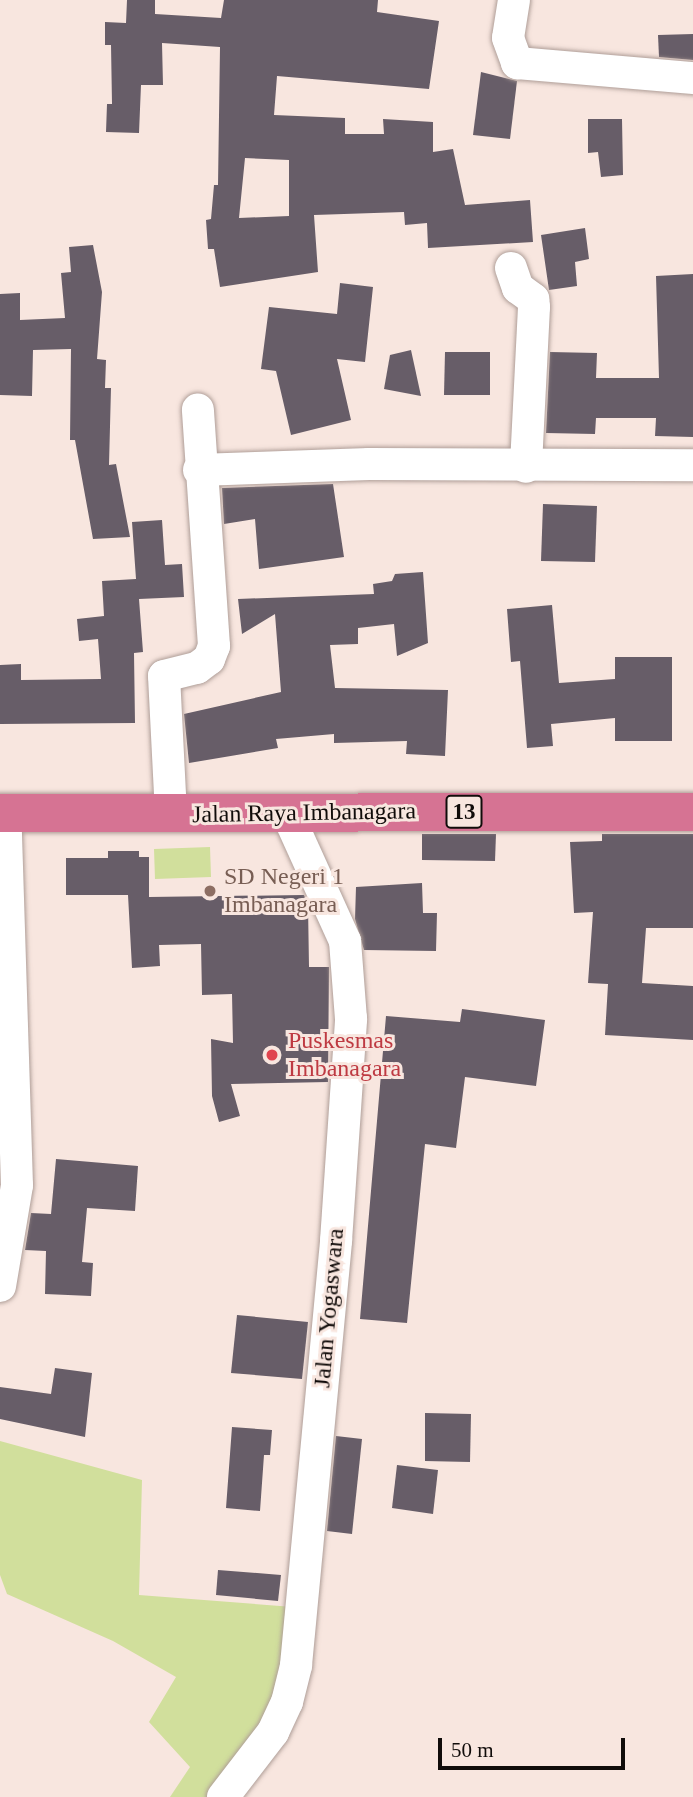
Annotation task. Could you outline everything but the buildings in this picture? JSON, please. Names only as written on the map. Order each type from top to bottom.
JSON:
[{"type":"highway","name":"Jalan Raya Imbanagara","points":[[2,813],[693,812]]},
{"type":"street","points":[[514,0],[508,38],[517,63],[693,78]]},
{"type":"street","points":[[511,268],[519,288],[533,299],[534,307],[526,467]]},
{"type":"street","points":[[171,814],[164,676],[197,668],[209,659],[214,646],[211,562],[199,470],[198,410]]},
{"type":"street","points":[[199,470],[369,464],[526,467],[693,465]]},
{"type":"street","name":"Jalan Yogaswara","points":[[223,1797],[273,1731],[287,1702],[296,1665],[336,1241],[351,1018],[345,941],[286,811]]},
{"type":"street","points":[[0,1286],[17,1185],[2,813]]},
{"type":"green space","points":[[210,847],[211,877],[155,879],[154,849]]},
{"type":"green space","points":[[0,1441],[142,1480],[139,1595],[293,1607],[276,1700],[214,1797],[170,1797],[190,1767],[149,1722],[176,1677],[113,1641],[7,1594],[0,1575]]},
{"type":"place","name":"SD Negeri 1 Imbanagara","points":[[210,891]]},
{"type":"place","name":"Puskesmas Imbanagara","points":[[272,1055]]}]
